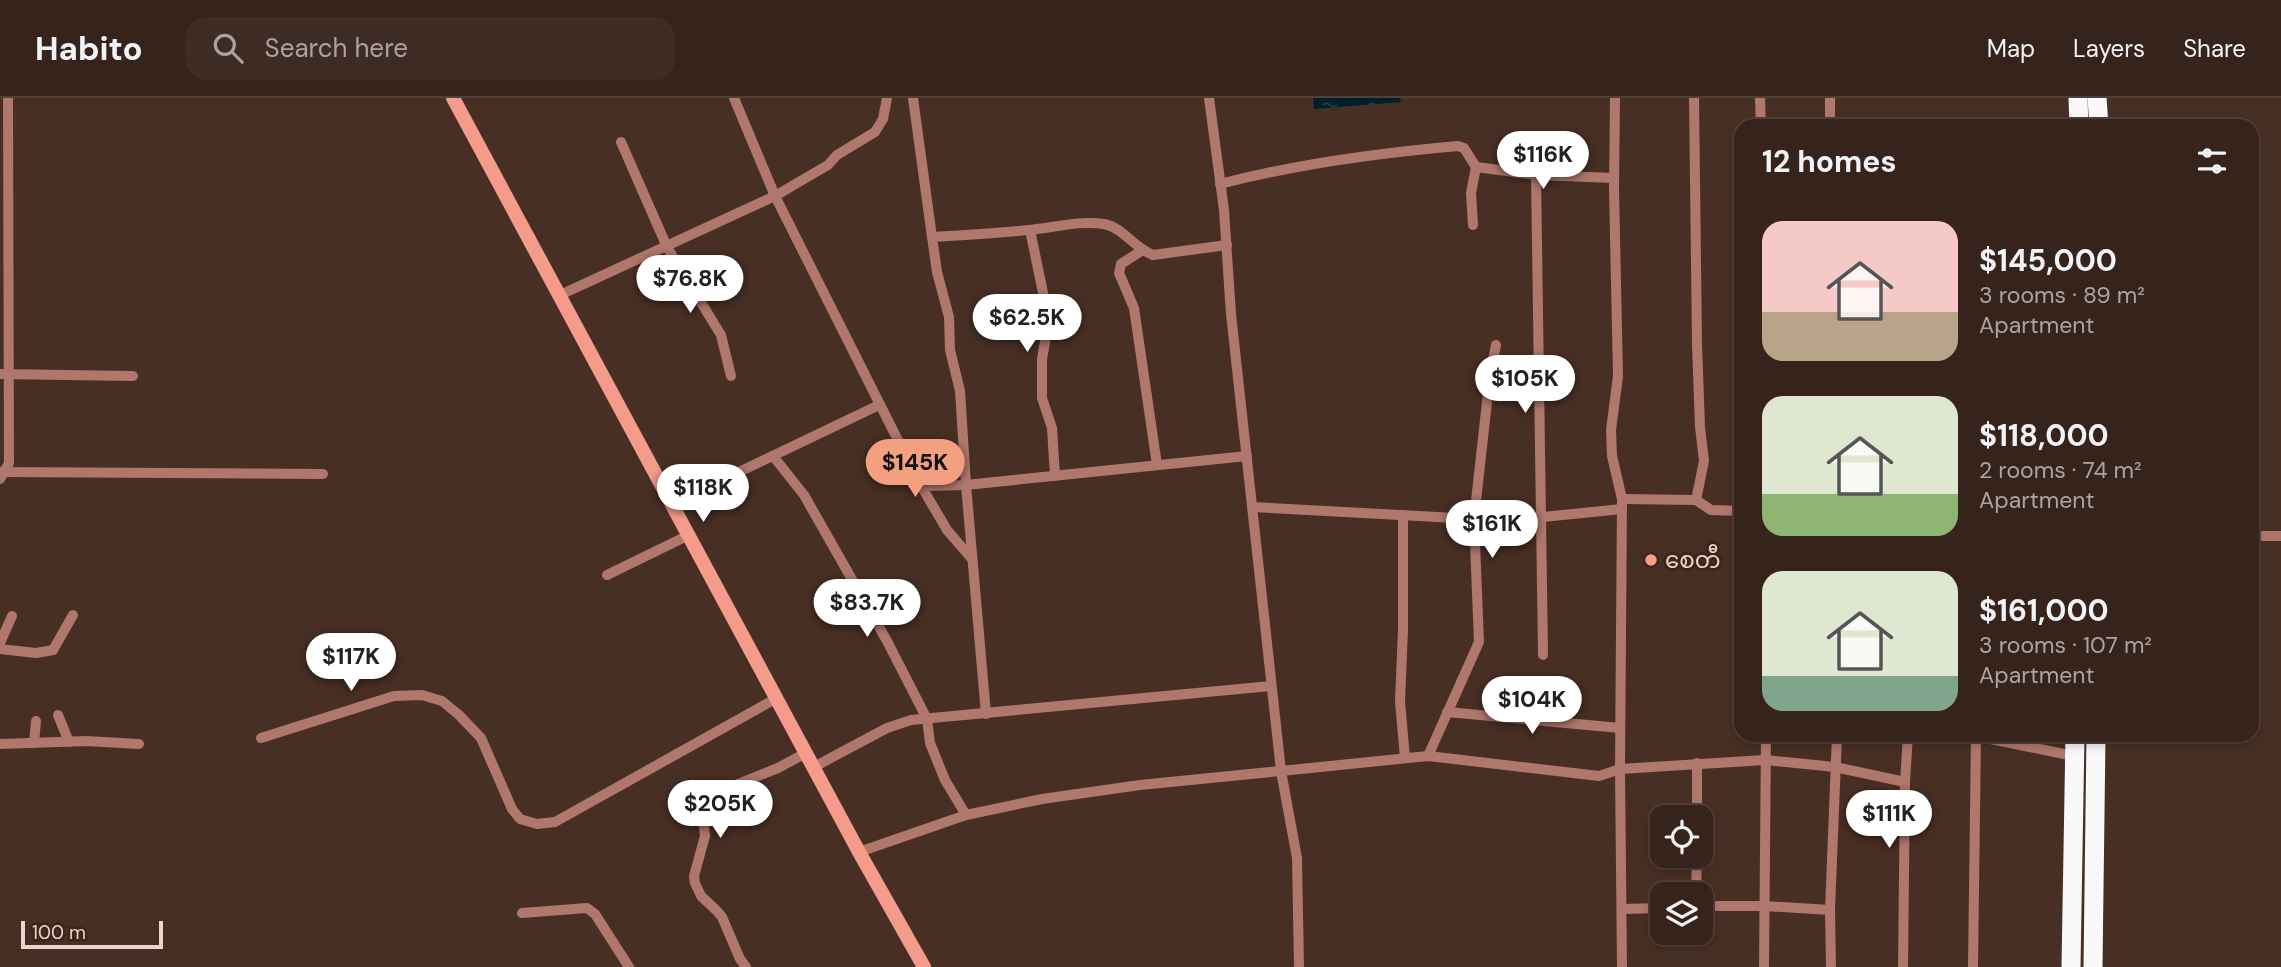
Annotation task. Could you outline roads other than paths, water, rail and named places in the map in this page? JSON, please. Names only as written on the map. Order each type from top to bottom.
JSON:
[{"type":"highway","points":[[2078,98],[2079,119]]},
{"type":"highway","points":[[2098,98],[2099,119]]},
{"type":"highway","points":[[2071,967],[2075,742]]},
{"type":"highway","points":[[2093,967],[2096,742]]},
{"type":"main road","points":[[453,98],[859,852],[924,967]]},
{"type":"street","points":[[1,474],[9,463],[4,375],[8,98]]},
{"type":"street","points":[[734,98],[775,196],[879,405],[947,530],[972,560]]},
{"type":"street","points":[[560,295],[775,196],[828,165],[837,155],[875,132],[883,119],[887,98]]},
{"type":"street","points":[[914,98],[937,272],[949,317],[950,350],[960,391],[986,714]]},
{"type":"street","points":[[1209,98],[1227,245],[1231,314],[1271,686],[1281,771],[1297,859],[1299,967]]},
{"type":"street","points":[[1615,98],[1618,376],[1611,430],[1612,456],[1622,504],[1619,769],[1622,967]]},
{"type":"street","points":[[1694,98],[1697,344],[1704,461],[1696,500]]},
{"type":"street","points":[[1760,98],[1761,119]]},
{"type":"street","points":[[1830,98],[1830,119]]},
{"type":"street","points":[[621,142],[667,247],[721,335],[731,376]]},
{"type":"street","points":[[1220,184],[1267,172],[1402,151],[1458,146],[1464,148],[1476,167],[1471,193],[1473,225]]},
{"type":"street","points":[[1476,167],[1536,176],[1614,178]]},
{"type":"street","points":[[1536,176],[1543,655]]},
{"type":"street","points":[[932,237],[1072,224],[1103,224],[1117,228],[1141,251],[1153,255],[1227,245]]},
{"type":"street","points":[[1030,230],[1047,312],[1042,359],[1042,398],[1052,428],[1055,476]]},
{"type":"street","points":[[1141,251],[1121,264],[1119,273],[1134,307],[1157,465]]},
{"type":"street","points":[[1428,756],[1479,642],[1474,519],[1490,375],[1496,345]]},
{"type":"street","points":[[4,375],[133,376]]},
{"type":"street","points":[[672,504],[879,405]]},
{"type":"street","points":[[773,456],[804,495],[887,641],[927,719],[930,743],[945,780],[965,815]]},
{"type":"street","points":[[920,484],[966,485],[1247,456]]},
{"type":"street","points":[[1,474],[323,474]]},
{"type":"street","points":[[1252,507],[1474,519],[1543,517],[1622,504],[1696,500],[1711,510],[1734,511]]},
{"type":"street","points":[[1403,515],[1400,702],[1405,758]]},
{"type":"street","points":[[607,575],[689,535]]},
{"type":"street","points":[[2259,536],[2281,537]]},
{"type":"street","points":[[0,643],[12,615]]},
{"type":"street","points":[[0,649],[36,653],[53,650],[73,615]]},
{"type":"street","points":[[814,767],[887,728],[911,720],[1271,686]]},
{"type":"street","points":[[261,738],[394,696],[422,695],[442,701],[481,738],[512,809],[520,819],[537,824],[563,818],[777,698]]},
{"type":"street","points":[[1447,712],[1620,728]]},
{"type":"street","points":[[58,715],[69,742]]},
{"type":"street","points":[[34,743],[36,721]]},
{"type":"street","points":[[1764,967],[1766,742]]},
{"type":"street","points":[[1831,967],[1830,910],[1837,742]]},
{"type":"street","points":[[1903,967],[1908,742]]},
{"type":"street","points":[[1973,967],[1974,742]]},
{"type":"street","points":[[2004,742],[2074,756]]},
{"type":"street","points":[[0,744],[139,744]]},
{"type":"street","points":[[746,967],[722,917],[701,896],[695,883],[694,876],[705,836],[703,818],[708,796],[778,768],[806,753]]},
{"type":"street","points":[[859,852],[965,815],[1042,799],[1139,785],[1428,756],[1599,776],[1619,769],[1698,762],[1765,760],[1835,767],[1905,782]]},
{"type":"street","points":[[1697,805],[1698,762]]},
{"type":"street","points":[[1713,906],[1830,910]]},
{"type":"street","points":[[522,913],[587,908],[595,914],[629,967]]},
{"type":"street","points":[[1622,909],[1650,908]]},
{"type":"water","points":[[1313,98],[1400,98],[1401,102],[1314,109]]},
{"type":"place","name":"စေတီ","points":[[1651,560]]}]
